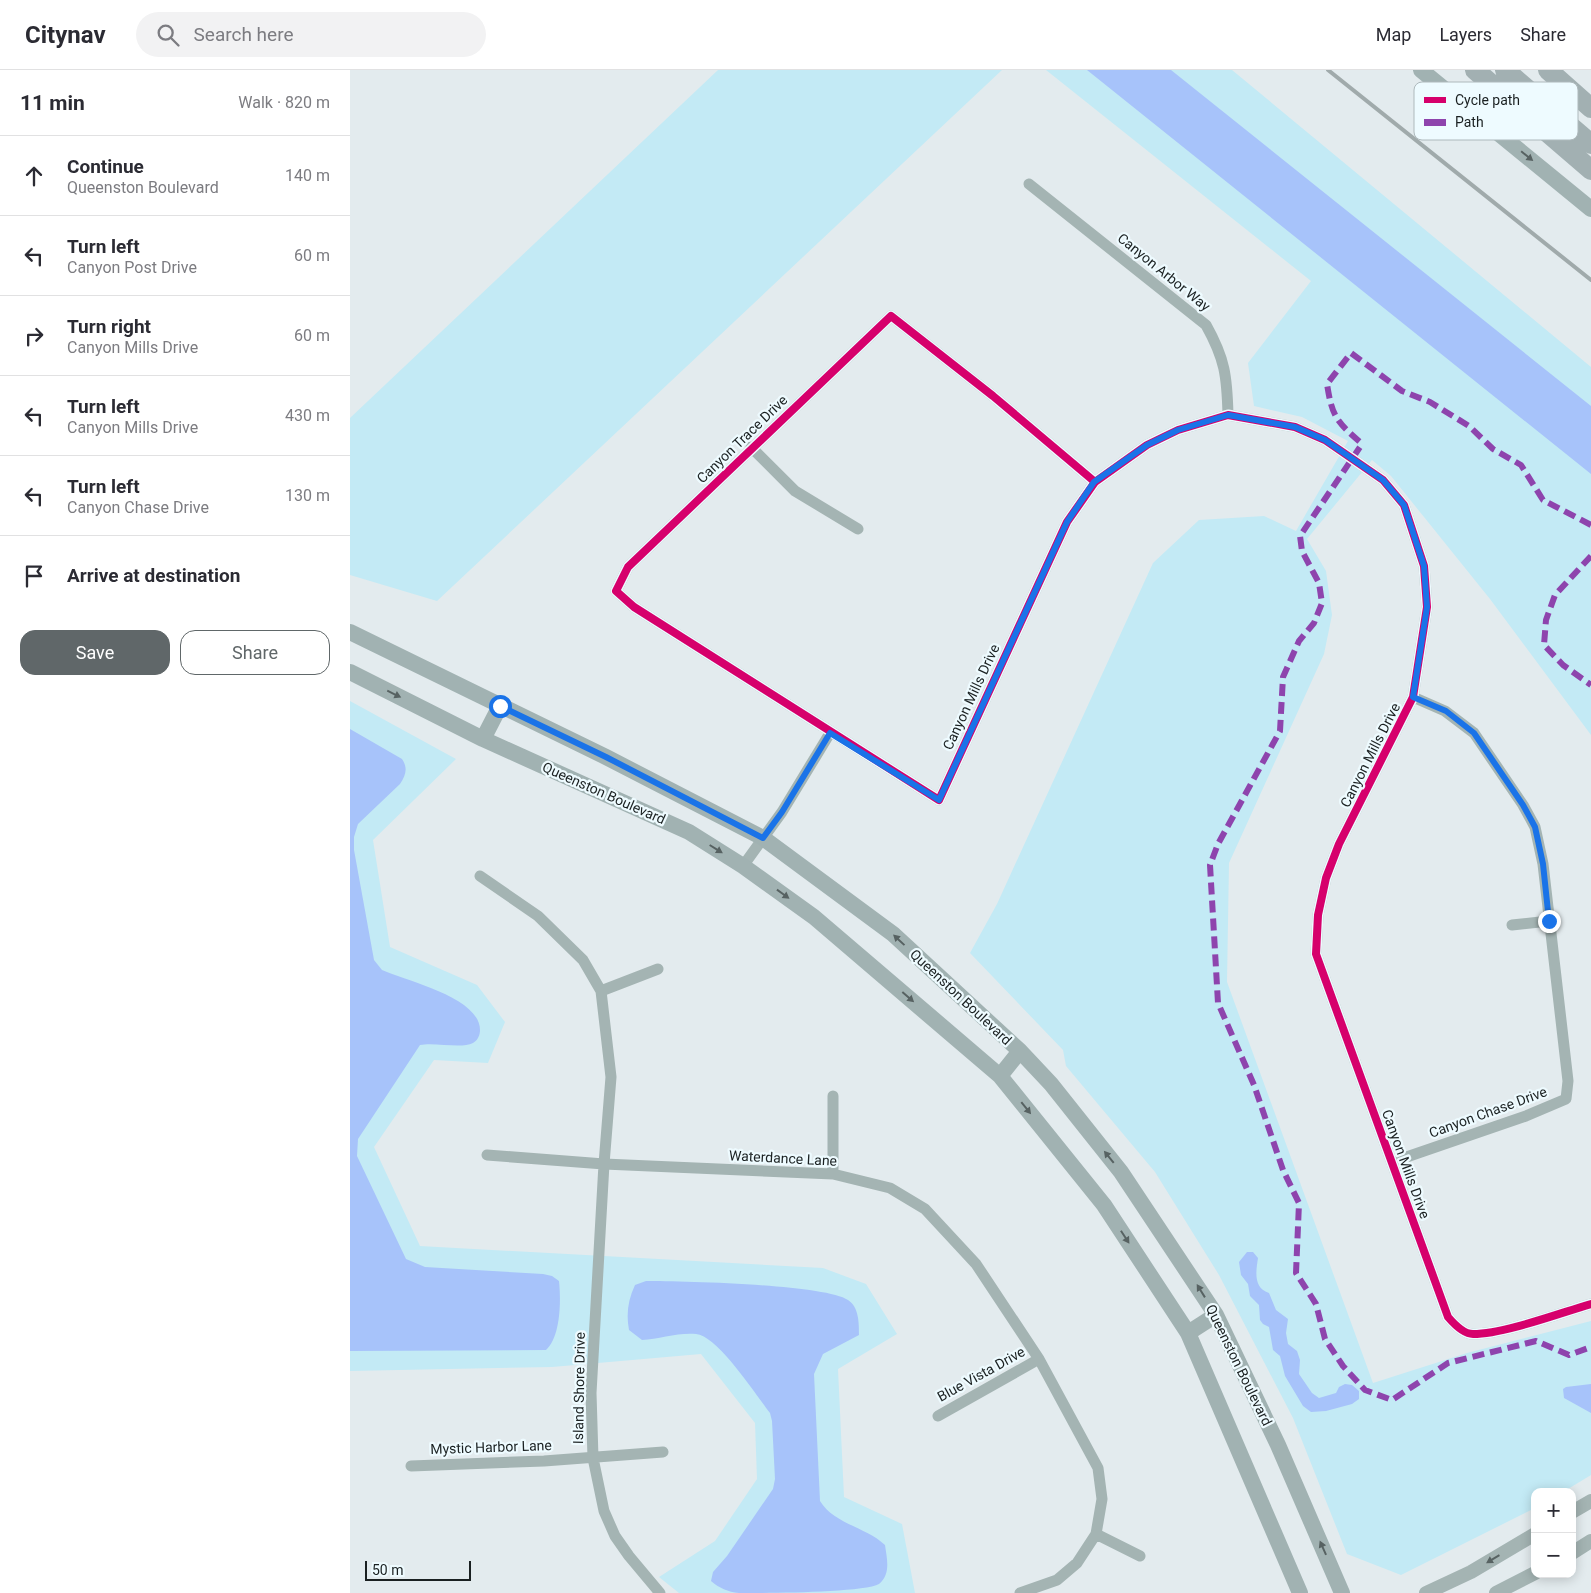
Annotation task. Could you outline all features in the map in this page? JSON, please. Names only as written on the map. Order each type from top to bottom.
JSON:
[{"type":"highway","points":[[1475,70],[1489,82]]},
{"type":"highway","points":[[1505,70],[1519,82]]},
{"type":"highway","points":[[1548,70],[1562,82]]},
{"type":"highway","points":[[1578,97],[1591,108]]},
{"type":"highway","points":[[1578,133],[1591,144]]},
{"type":"highway","points":[[1556,140],[1591,170]]},
{"type":"main road","points":[[1421,70],[1436,82]]},
{"type":"main road","points":[[1507,140],[1591,209]]},
{"type":"main road","name":"Queenston Boulevard","points":[[350,632],[606,757],[763,838],[893,934],[1020,1051],[1051,1084],[1121,1172],[1216,1315],[1278,1445],[1342,1593]]},
{"type":"main road","name":"Queenston Boulevard","points":[[350,672],[483,738],[689,832],[743,866],[814,916],[1000,1076],[1104,1205],[1188,1333],[1300,1593]]},
{"type":"main road","points":[[483,738],[500,706]]},
{"type":"main road","points":[[1000,1076],[1020,1051]]},
{"type":"main road","points":[[1188,1333],[1216,1315]]},
{"type":"street","name":"Canyon Arbor Way","points":[[1029,184],[1206,324],[1220,349],[1227,379],[1228,415]]},
{"type":"street","name":"Canyon Trace Drive","points":[[830,733],[634,607],[616,591],[628,567],[751,447],[891,316],[993,396],[1094,482]]},
{"type":"street","name":"Canyon Mills Drive","points":[[830,733],[939,800],[1067,522],[1094,482],[1147,445],[1178,430],[1228,415],[1295,427],[1325,440],[1383,480],[1404,505],[1424,566],[1427,607],[1413,697],[1339,844],[1326,878],[1318,915],[1316,954],[1448,1317],[1455,1325],[1472,1334],[1496,1330],[1591,1304]]},
{"type":"street","points":[[751,447],[795,491],[858,529]]},
{"type":"street","name":"Canyon Chase Drive","points":[[1392,1162],[1526,1116],[1566,1098],[1568,1081],[1543,864],[1535,827],[1523,805],[1474,733],[1446,711],[1413,697]]},
{"type":"street","points":[[743,866],[782,812],[830,733]]},
{"type":"street","points":[[480,876],[538,916],[583,960],[601,991],[658,969]]},
{"type":"street","points":[[1512,925],[1549,921]]},
{"type":"street","name":"Island Shore Drive","points":[[601,991],[611,1077],[604,1164],[592,1393],[593,1458],[604,1511],[615,1536],[639,1570],[660,1593]]},
{"type":"street","points":[[833,1096],[833,1174]]},
{"type":"street","name":"Waterdance Lane","points":[[487,1155],[604,1164],[833,1174],[890,1188],[925,1210],[976,1264],[1039,1359],[1098,1468],[1102,1499],[1096,1534],[1077,1563],[1057,1580],[1020,1593]]},
{"type":"street","name":"Blue Vista Drive","points":[[938,1416],[1039,1359]]},
{"type":"street","name":"Mystic Harbor Lane","points":[[411,1466],[593,1458],[663,1452]]},
{"type":"street","points":[[1576,1510],[1591,1501]]},
{"type":"street","points":[[1096,1534],[1140,1556]]},
{"type":"street","points":[[1426,1593],[1471,1572],[1531,1536]]},
{"type":"street","points":[[1576,1550],[1591,1541]]},
{"type":"street","points":[[1496,1593],[1531,1575]]},
{"type":"shaded area","points":[[718,70],[1002,70],[437,601],[350,575],[350,418]]},
{"type":"shaded area","points":[[1046,70],[1232,70],[1591,367],[1591,735],[1490,599],[1391,476],[1372,460],[1307,539],[1326,571],[1332,615],[1324,654],[1229,863],[1227,982],[1373,1383],[1467,1353],[1591,1321],[1591,1475],[1570,1488],[1531,1488],[1531,1510],[1401,1575],[1347,1554],[1293,1418],[1219,1275],[1155,1172],[1066,1066],[1063,1050],[970,953],[997,904],[1153,563],[1199,520],[1264,516],[1296,531],[1348,441],[1302,417],[1254,406],[1248,363],[1311,281]]},
{"type":"shaded area","points":[[350,701],[456,759],[373,840],[390,947],[477,985],[505,1022],[488,1063],[434,1060],[374,1147],[420,1246],[823,1268],[866,1284],[897,1334],[838,1369],[844,1497],[902,1524],[915,1593],[679,1593],[659,1577],[715,1541],[757,1479],[755,1423],[701,1354],[552,1367],[350,1371]]},
{"type":"water","points":[[1087,70],[1171,70],[1591,406],[1591,474]]},
{"type":"water","points":[[350,729],[402,759],[406,768],[405,775],[400,784],[358,824],[354,837],[354,850],[374,960],[382,970],[424,985],[455,999],[468,1008],[477,1018],[480,1030],[476,1040],[468,1045],[420,1045],[358,1139],[357,1156],[406,1259],[425,1267],[543,1274],[552,1276],[559,1281],[559,1317],[555,1336],[546,1350],[350,1351]]},
{"type":"water","points":[[1247,1252],[1253,1252],[1258,1258],[1257,1278],[1260,1287],[1269,1293],[1276,1310],[1288,1319],[1286,1333],[1288,1344],[1297,1351],[1300,1360],[1299,1374],[1312,1393],[1319,1398],[1336,1393],[1339,1387],[1345,1384],[1352,1385],[1359,1391],[1359,1399],[1352,1404],[1326,1411],[1311,1412],[1303,1406],[1285,1376],[1280,1356],[1273,1350],[1269,1327],[1260,1320],[1259,1305],[1250,1296],[1248,1284],[1241,1275],[1239,1262]]},
{"type":"water","points":[[646,1281],[751,1284],[783,1287],[834,1295],[852,1303],[858,1316],[859,1335],[823,1354],[814,1374],[820,1501],[833,1515],[869,1534],[885,1545],[887,1571],[879,1584],[834,1591],[739,1593],[717,1586],[711,1581],[713,1572],[727,1556],[773,1489],[775,1479],[772,1421],[770,1413],[736,1367],[705,1337],[690,1334],[642,1340],[629,1330],[628,1307],[631,1296],[635,1285]]},
{"type":"water","points":[[1591,1384],[1591,1413],[1564,1398],[1563,1389],[1566,1387]]},
{"type":"railway","points":[[1328,70],[1414,139]]},
{"type":"railway","points":[[1416,140],[1591,280]]},
{"type":"marked path","points":[[1591,525],[1543,500],[1521,465],[1493,449],[1469,426],[1430,402],[1402,391],[1351,353],[1327,384],[1336,417],[1345,429],[1360,442],[1360,447],[1300,536],[1302,551],[1319,583],[1322,603],[1314,623],[1299,641],[1283,677],[1280,731],[1218,844],[1210,865],[1218,1003],[1254,1085],[1283,1170],[1299,1203],[1296,1273],[1316,1304],[1325,1339],[1343,1366],[1365,1390],[1392,1400],[1448,1363],[1536,1341],[1569,1355],[1591,1347]]},
{"type":"marked path","points":[[1591,556],[1555,595],[1546,620],[1544,645],[1563,665],[1591,685]]},
{"type":"cycle path","points":[[1095,482],[993,396],[891,316],[628,567],[616,591],[634,607],[939,800],[1067,522],[1095,482],[1147,445],[1178,430],[1228,415],[1295,427],[1325,440],[1383,480],[1404,505],[1424,566],[1427,607],[1413,697],[1339,844],[1326,878],[1318,915],[1316,954],[1448,1317],[1470,1334],[1486,1333],[1516,1327],[1591,1304]]},
{"type":"route","points":[[500,706],[606,757],[763,838],[782,812],[830,733],[939,800],[1067,522],[1094,482],[1147,445],[1178,430],[1228,415],[1295,427],[1325,440],[1353,458],[1383,480],[1404,505],[1424,566],[1427,607],[1413,697],[1446,711],[1474,733],[1523,805],[1535,827],[1543,864],[1549,921]]}]
